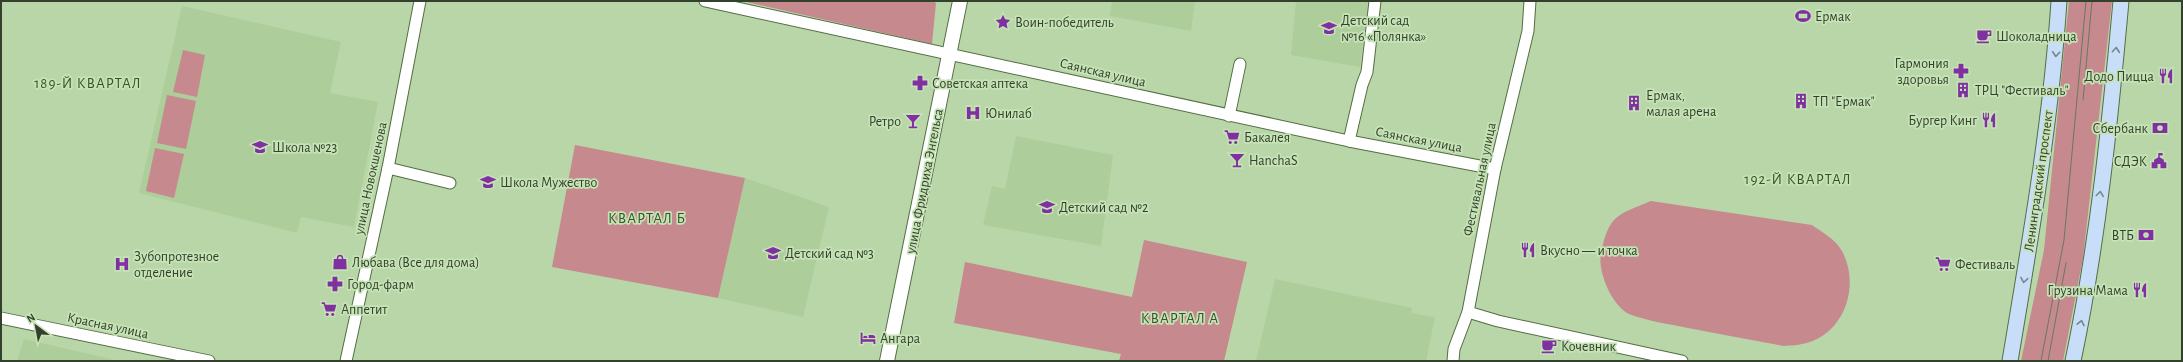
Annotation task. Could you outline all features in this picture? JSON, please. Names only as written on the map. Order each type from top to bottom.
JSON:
[{"type":"main road","name":"Ленинградский проспект","points":[[2010,361],[2055,63],[2059,1]]},
{"type":"main road","points":[[2073,361],[2084,308],[2108,137],[2121,1]]},
{"type":"street","name":"улица Новокшенова","points":[[346,361],[388,168],[420,1]]},
{"type":"street","name":"Саянская улица","points":[[705,1],[789,21],[950,53],[1229,116],[1495,169]]},
{"type":"street","name":"улица Фридриха Энгельса","points":[[887,361],[960,1]]},
{"type":"street","points":[[1349,141],[1360,92],[1368,72],[1375,1]]},
{"type":"street","name":"Фестивальная улица","points":[[1453,361],[1454,349],[1468,312],[1495,169],[1528,31],[1530,1]]},
{"type":"street","points":[[1229,116],[1240,64]]},
{"type":"street","points":[[388,168],[450,183]]},
{"type":"street","points":[[1468,312],[1498,321],[1682,361]]},
{"type":"street","name":"Красная улица","points":[[1,318],[209,361]]},
{"type":"shaded area","points":[[742,1],[932,1],[936,3],[932,44]]},
{"type":"shaded area","points":[[1112,1],[1195,1],[1191,31],[1110,16]]},
{"type":"shaded area","name":"Детский сад №16 «Полянка»","points":[[1296,1],[1368,1],[1360,67],[1291,55]]},
{"type":"shaded area","points":[[2069,1],[2112,1],[2083,258],[2063,361],[2021,361],[2044,250]]},
{"type":"shaded area","name":"Школа №23","points":[[182,6],[341,42],[330,93],[378,102],[354,227],[301,217],[297,233],[139,193]]},
{"type":"shaded area","points":[[183,50],[205,55],[197,97],[173,92]]},
{"type":"shaded area","points":[[167,95],[196,101],[186,149],[157,143]]},
{"type":"shaded area","name":"Детский сад №2","points":[[1016,136],[1113,155],[1101,246],[983,225],[992,186],[1005,189]]},
{"type":"shaded area","points":[[575,145],[745,178],[718,298],[552,267]]},
{"type":"shaded area","points":[[155,148],[184,154],[174,198],[146,191]]},
{"type":"shaded area","name":"Детский сад №3","points":[[745,178],[829,207],[803,317],[718,298]]},
{"type":"shaded area","points":[[1651,201],[1812,225],[1836,243],[1842,251],[1847,265],[1850,279],[1849,294],[1845,308],[1838,320],[1829,331],[1817,339],[1800,345],[1784,346],[1643,319],[1629,314],[1617,304],[1607,287],[1601,269],[1601,253],[1607,231],[1616,218]]},
{"type":"shaded area","points":[[1144,240],[1247,262],[1224,361],[1119,361],[1121,354],[954,323],[965,262],[1132,297]]},
{"type":"shaded area","points":[[1275,279],[1412,308],[1411,313],[1435,317],[1426,361],[1256,361]]},
{"type":"shaded area","points":[[24,339],[55,346],[119,361],[17,361]]},
{"type":"tram line","points":[[2041,361],[2064,240],[2086,1]]},
{"type":"tram line","points":[[2083,100],[2092,1]]},
{"type":"tram line","points":[[2048,361],[2066,263]]},
{"type":"place","name":"Ермак","points":[[1803,16]]},
{"type":"place","name":"Воин-победитель","points":[[1003,22]]},
{"type":"place","name":"Детский сад №16 «Полянка»","points":[[1329,28]]},
{"type":"place","name":"Шоколадница","points":[[1984,36]]},
{"type":"place","name":"Гармония здоровья","points":[[1961,71]]},
{"type":"place","name":"Додо Пицца","points":[[2166,76]]},
{"type":"place","name":"Советская аптека","points":[[920,83]]},
{"type":"place","name":"ТРЦ \"Фестиваль\"","points":[[1963,90]]},
{"type":"place","name":"ТП \"Ермак\"","points":[[1801,101]]},
{"type":"place","name":"Ермак, малая арена","points":[[1634,103]]},
{"type":"place","name":"Юнилаб","points":[[973,113]]},
{"type":"place","name":"Бургер Кинг","points":[[1989,120]]},
{"type":"place","name":"Ретро","points":[[913,121]]},
{"type":"place","name":"Сбербанк","points":[[2160,128]]},
{"type":"place","name":"Бакалея","points":[[1232,137]]},
{"type":"place","name":"Школа №23","points":[[260,147]]},
{"type":"place","name":"HanchaS","points":[[1237,160]]},
{"type":"place","name":"СДЭК","points":[[2159,161]]},
{"type":"place","name":"Школа Мужество","points":[[488,182]]},
{"type":"place","name":"Детский сад №2","points":[[1047,207]]},
{"type":"place","name":"ВТБ","points":[[2146,235]]},
{"type":"place","name":"Вкусно — и точка","points":[[1528,250]]},
{"type":"place","name":"Детский сад №3","points":[[773,253]]},
{"type":"place","name":"Любава (Все для дома)","points":[[340,262]]},
{"type":"place","name":"Зубопротезное отделение","points":[[122,264]]},
{"type":"place","name":"Фестиваль","points":[[1943,264]]},
{"type":"place","name":"Город-фарм","points":[[335,284]]},
{"type":"place","name":"Грузина Мама","points":[[2140,290]]},
{"type":"place","name":"Аппетит","points":[[329,309]]},
{"type":"place","name":"Ангара","points":[[868,338]]},
{"type":"place","name":"Кочевник","points":[[1549,346]]},
{"type":"district","name":"189-Й КВАРТАЛ","points":[[88,83]]},
{"type":"district","name":"192-Й КВАРТАЛ","points":[[1798,179]]},
{"type":"district","name":"КВАРТАЛ Б","points":[[647,218]]},
{"type":"district","name":"КВАРТАЛ А","points":[[1180,318]]}]
